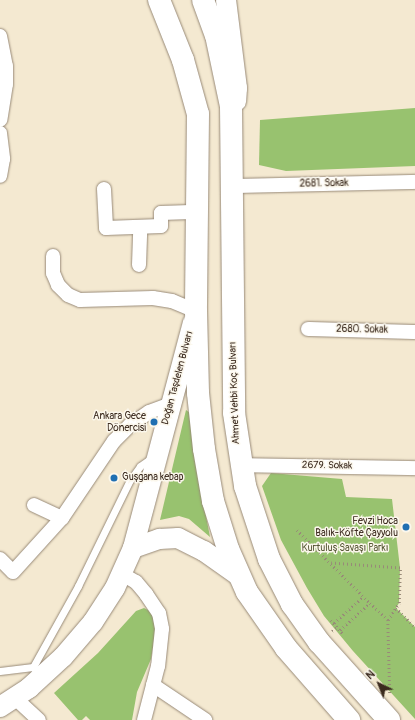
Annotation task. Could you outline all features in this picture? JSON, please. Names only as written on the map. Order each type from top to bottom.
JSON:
[{"type":"main road","name":"Doğan Taşdelen Bulvarı","points":[[159,0],[183,60],[198,114],[196,310]]},
{"type":"main road","points":[[203,0],[220,51],[232,121],[232,186]]},
{"type":"main road","name":"Ahmet Vehbi Koç Bulvarı","points":[[232,186],[234,413],[240,465],[265,549],[292,604],[319,642],[389,720]]},
{"type":"main road","points":[[196,310],[200,412],[208,478],[224,538],[238,576],[274,633],[349,720]]},
{"type":"street","points":[[226,0],[237,88],[232,121]]},
{"type":"street","points":[[0,36],[6,66],[6,84],[0,120]]},
{"type":"street","points":[[0,133],[3,159],[0,176]]},
{"type":"street","name":"2681. Sokak","points":[[232,186],[415,182]]},
{"type":"street","points":[[104,189],[106,228],[161,226],[161,214],[198,212]]},
{"type":"street","points":[[139,265],[140,227]]},
{"type":"street","points":[[53,256],[53,273],[58,285],[68,295],[80,300],[153,298],[172,301],[196,310]]},
{"type":"street","name":"Doğan Taşdelen Bulvarı","points":[[7,702],[37,672],[93,622],[122,574],[133,548],[196,310]]},
{"type":"street","name":"2680. Sokak","points":[[308,329],[415,332]]},
{"type":"street","points":[[0,559],[13,572],[62,518],[114,441],[130,425],[149,412],[171,404]]},
{"type":"street","name":"2679. Sokak","points":[[240,465],[415,468]]},
{"type":"street","points":[[34,505],[62,518]]},
{"type":"street","points":[[133,548],[159,539],[178,538],[200,548],[238,576]]},
{"type":"street","points":[[122,574],[136,582],[159,613],[161,646],[144,720]]},
{"type":"street","points":[[153,685],[205,720]]},
{"type":"street","points":[[7,702],[39,720]]},
{"type":"lane","points":[[0,671],[37,672],[130,480],[146,460],[158,454]]},
{"type":"path","points":[[297,530],[388,620]]},
{"type":"path","points":[[331,563],[400,568],[399,603],[388,620],[390,697]]},
{"type":"path","points":[[334,623],[364,596]]},
{"type":"path","points":[[340,630],[370,603]]},
{"type":"path","points":[[396,608],[415,627]]},
{"type":"path","points":[[331,620],[343,634]]},
{"type":"green space","points":[[415,108],[415,166],[286,171],[259,165],[260,120]]},
{"type":"green space","points":[[186,410],[193,415],[197,469],[210,537],[189,519],[179,516],[160,520]]},
{"type":"green space","name":"Kurtuluş Savaşı Parkı","points":[[271,473],[342,479],[346,497],[392,499],[400,568],[399,603],[396,608],[415,627],[415,719],[353,651],[324,616],[307,588],[281,540],[262,486]]},
{"type":"green space","points":[[144,608],[152,612],[155,619],[155,636],[151,659],[137,692],[132,720],[90,720],[86,716],[82,720],[78,720],[54,693],[98,653],[136,611]]},
{"type":"place","name":"Ankara Gece Dönercisi","points":[[154,422]]},
{"type":"place","name":"Guşgana kebap","points":[[114,478]]},
{"type":"place","name":"Fevzi Hoca Balık-Köfte Çayyolu","points":[[406,527]]}]
